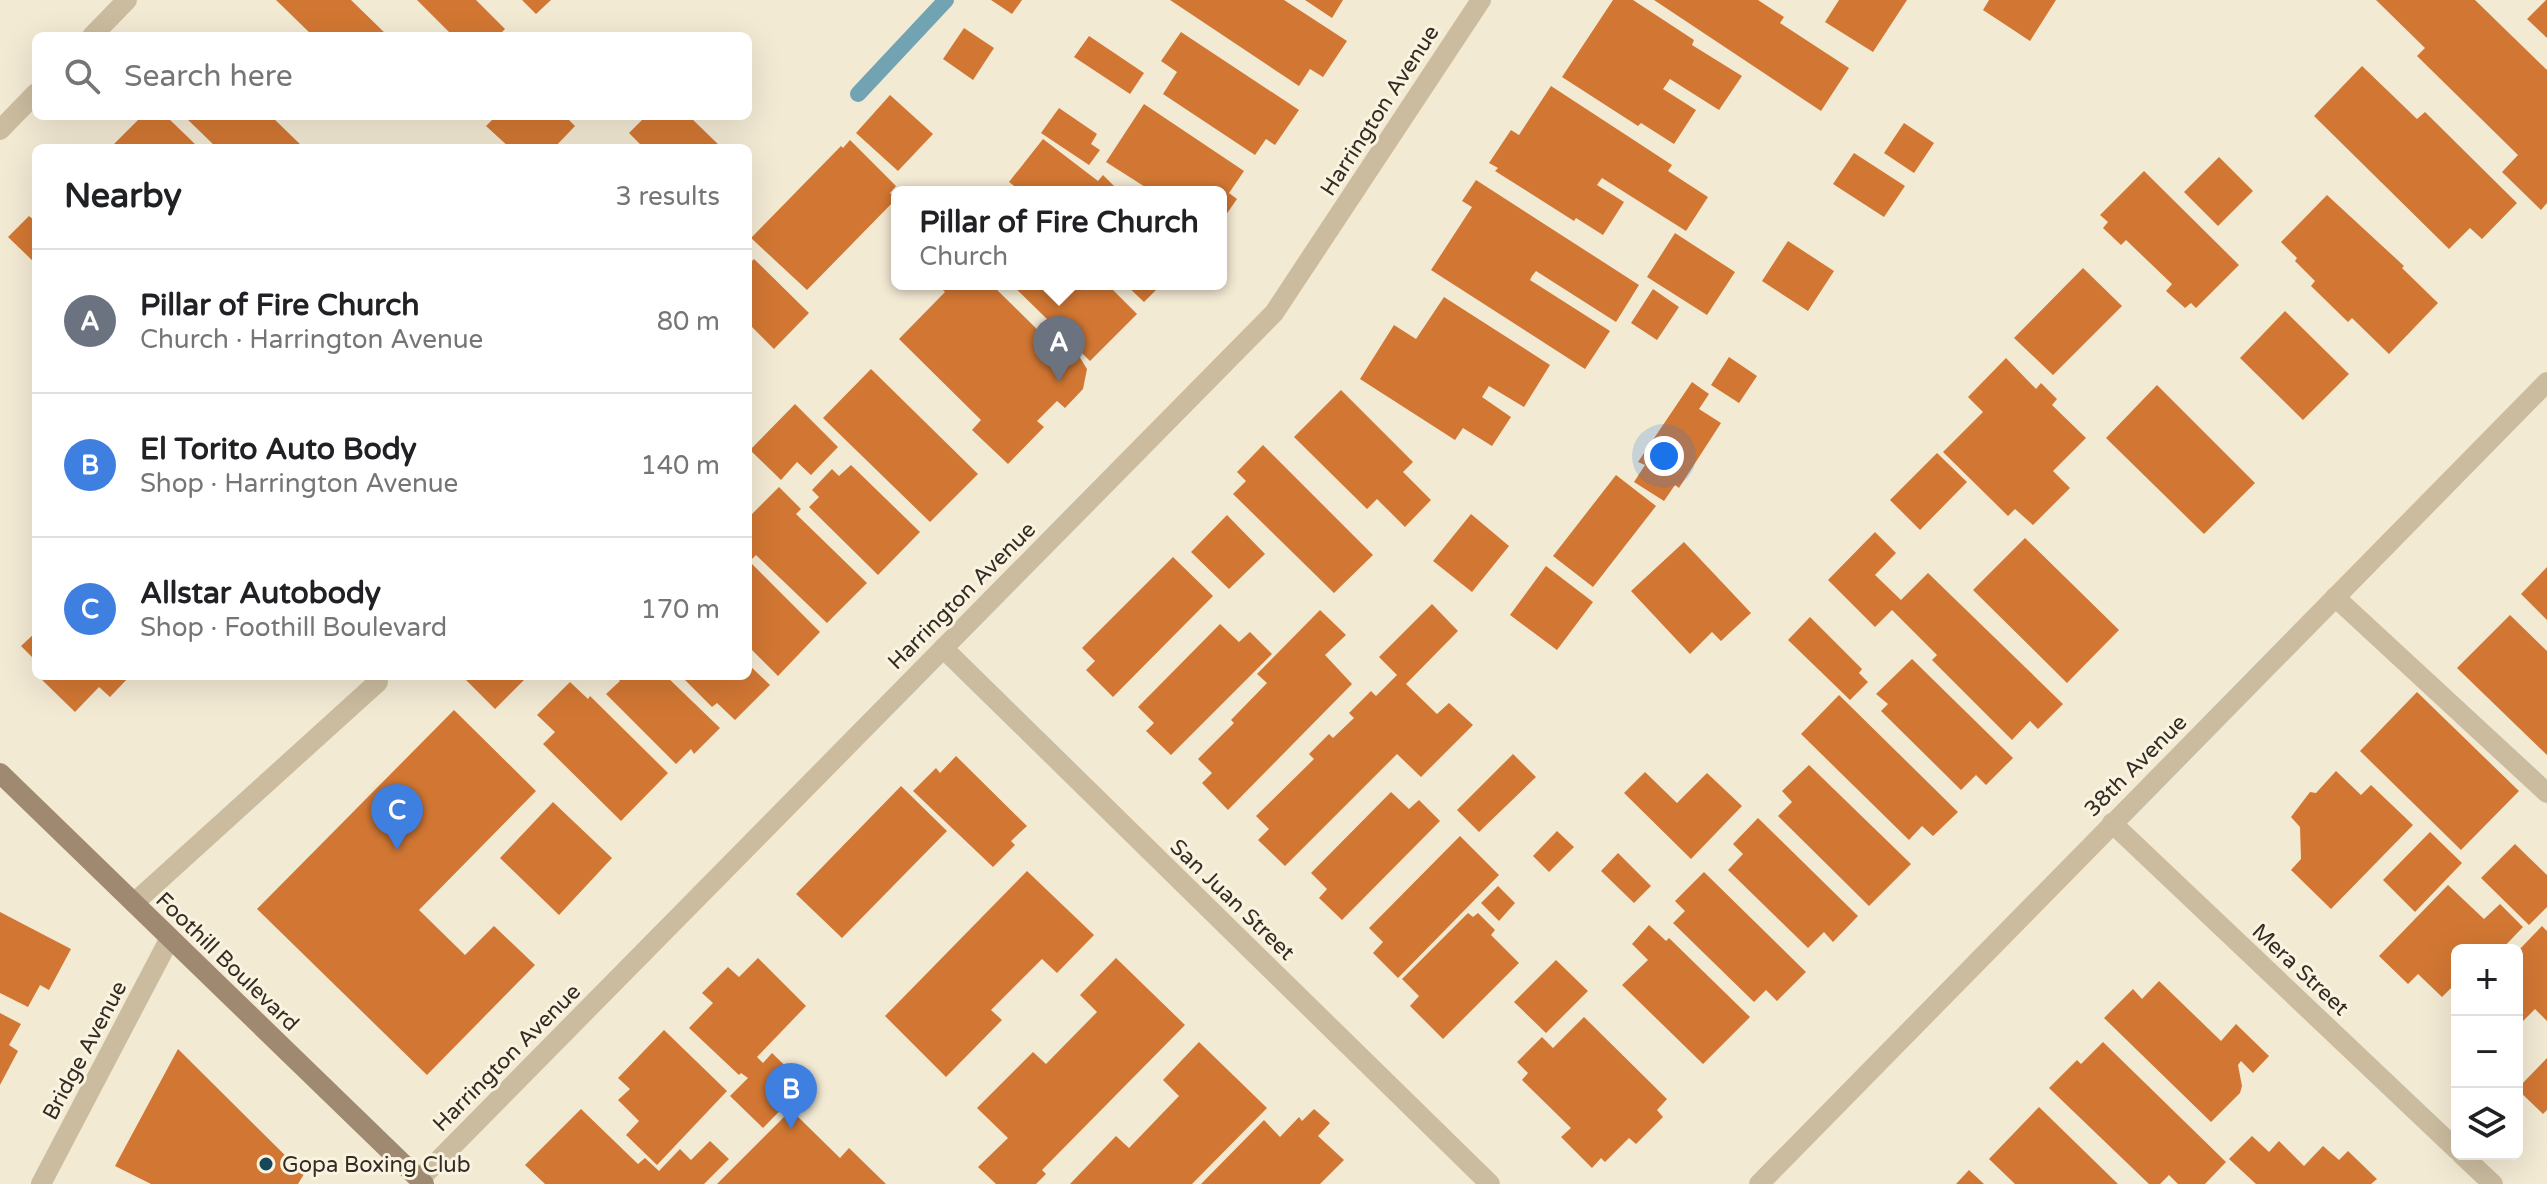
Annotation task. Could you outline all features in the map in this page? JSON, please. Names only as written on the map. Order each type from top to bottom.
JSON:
[{"type":"main road","name":"Foothill Boulevard","points":[[0,773],[421,1182]]},
{"type":"street","points":[[96,32],[127,0]]},
{"type":"street","name":"Harrington Avenue","points":[[421,1182],[1274,313],[1481,0]]},
{"type":"street","points":[[0,130],[32,97]]},
{"type":"street","name":"38th Avenue","points":[[1759,1184],[2547,382]]},
{"type":"street","points":[[2335,597],[2547,793]]},
{"type":"street","name":"San Juan Street","points":[[943,648],[1490,1184]]},
{"type":"street","points":[[134,903],[378,682]]},
{"type":"street","name":"Mera Street","points":[[2112,823],[2451,1144]]},
{"type":"street","name":"Bridge Avenue","points":[[41,1184],[170,938]]},
{"type":"street","name":"Mera Street","points":[[2468,1160],[2493,1184]]},
{"type":"building","points":[[276,0],[351,0],[384,32],[309,32]]},
{"type":"building","points":[[417,0],[476,0],[505,29],[502,32],[449,32]]},
{"type":"building","points":[[522,0],[551,0],[536,14]]},
{"type":"building","points":[[991,0],[1022,0],[1012,14]]},
{"type":"building","points":[[1170,0],[1284,0],[1347,41],[1323,77],[1310,69],[1299,86]]},
{"type":"building","points":[[1305,0],[1343,0],[1332,18]]},
{"type":"building","points":[[1613,0],[1633,0],[1694,40],[1692,45],[1742,76],[1719,110],[1670,79],[1663,89],[1696,110],[1674,144],[1641,123],[1638,126],[1562,77]]},
{"type":"building","points":[[1654,0],[1758,0],[1784,17],[1780,23],[1849,68],[1821,111]]},
{"type":"building","points":[[1839,0],[1907,0],[1873,52],[1825,22]]},
{"type":"building","points":[[1989,0],[2056,0],[2030,41],[1983,10]]},
{"type":"building","points":[[2376,0],[2475,0],[2547,70],[2547,203],[2541,210],[2502,172],[2518,155],[2417,56],[2425,48]]},
{"type":"building","points":[[2547,0],[2547,38],[2527,19]]},
{"type":"building","points":[[964,28],[994,48],[973,80],[943,59]]},
{"type":"building","points":[[1181,32],[1299,110],[1275,145],[1266,139],[1255,155],[1163,94],[1177,72],[1161,61]]},
{"type":"building","points":[[1089,36],[1144,73],[1130,94],[1074,57]]},
{"type":"building","points":[[2362,66],[2417,119],[2425,112],[2517,203],[2482,239],[2470,228],[2449,249],[2314,116]]},
{"type":"building","points":[[1551,86],[1672,165],[1668,171],[1708,197],[1686,231],[1602,178],[1597,185],[1624,202],[1603,235],[1576,218],[1574,221],[1495,171],[1498,168],[1489,163],[1511,130],[1519,135]]},
{"type":"building","points":[[890,95],[933,134],[898,171],[856,133]]},
{"type":"building","points":[[1144,104],[1244,171],[1229,193],[1237,199],[1227,213],[1227,186],[1144,186],[1106,162]]},
{"type":"building","points":[[1059,108],[1097,134],[1091,144],[1100,150],[1089,165],[1041,133]]},
{"type":"building","points":[[138,120],[170,120],[195,144],[114,144]]},
{"type":"building","points":[[188,120],[275,120],[300,144],[213,144]]},
{"type":"building","points":[[492,120],[569,120],[575,126],[558,144],[506,144],[486,126]]},
{"type":"building","points":[[642,120],[693,120],[718,144],[640,144],[629,133]]},
{"type":"building","points":[[1904,123],[1934,143],[1914,173],[1884,153]]},
{"type":"building","points":[[1043,139],[1098,181],[1103,175],[1114,186],[1014,186],[1009,182]]},
{"type":"building","points":[[850,140],[896,186],[891,186],[891,204],[807,290],[752,237],[841,146],[843,148]]},
{"type":"building","points":[[1854,153],[1905,186],[1884,217],[1833,184]]},
{"type":"building","points":[[2219,157],[2253,191],[2218,226],[2184,192]]},
{"type":"building","points":[[2144,171],[2239,265],[2196,308],[2191,303],[2185,308],[2166,291],[2172,284],[2126,240],[2121,245],[2103,228],[2108,222],[2100,215]]},
{"type":"building","points":[[1476,180],[1639,285],[1616,322],[1536,271],[1532,276],[1530,280],[1610,331],[1585,369],[1431,270],[1472,207],[1462,201]]},
{"type":"building","points":[[2327,195],[2404,266],[2402,268],[2438,303],[2389,354],[2352,318],[2348,322],[2311,286],[2315,281],[2281,242]]},
{"type":"building","points":[[29,216],[32,218],[32,260],[8,237]]},
{"type":"building","points":[[1675,233],[1735,272],[1707,315],[1647,277]]},
{"type":"building","points":[[1788,241],[1834,271],[1808,311],[1762,281]]},
{"type":"building","points":[[754,259],[809,313],[774,349],[752,327]]},
{"type":"building","points":[[2083,268],[2122,306],[2053,375],[2014,338]]},
{"type":"building","points":[[1653,289],[1679,307],[1657,340],[1631,323]]},
{"type":"building","points":[[943,290],[997,290],[1057,349],[1063,341],[1087,369],[1083,389],[1065,408],[1057,401],[1037,421],[1044,427],[1008,464],[972,430],[981,420],[899,339],[945,292]]},
{"type":"building","points":[[1017,290],[1113,290],[1137,314],[1090,361]]},
{"type":"building","points":[[1131,290],[1156,290],[1144,302]]},
{"type":"building","points":[[1444,297],[1550,365],[1524,407],[1489,386],[1482,397],[1511,417],[1492,446],[1463,428],[1455,440],[1360,379],[1394,325],[1416,339]]},
{"type":"building","points":[[2285,311],[2349,374],[2303,420],[2240,358]]},
{"type":"building","points":[[1729,357],[1757,376],[1739,403],[1711,385]]},
{"type":"building","points":[[2006,358],[2036,389],[2041,383],[2057,399],[2052,405],[2086,438],[2053,471],[2070,488],[2033,525],[2015,509],[2008,516],[1943,452],[1983,412],[1968,397]]},
{"type":"building","points":[[871,369],[978,474],[930,522],[823,418]]},
{"type":"building","points":[[1692,382],[1709,394],[1699,409],[1721,423],[1679,488],[1675,485],[1664,501],[1634,482],[1645,465],[1638,462]]},
{"type":"building","points":[[2157,385],[2255,483],[2204,534],[2106,438]]},
{"type":"building","points":[[1341,390],[1413,462],[1403,472],[1431,500],[1405,527],[1377,499],[1367,509],[1294,437]]},
{"type":"building","points":[[795,404],[838,447],[811,475],[797,462],[781,480],[752,452],[752,448]]},
{"type":"building","points":[[1263,445],[1373,555],[1334,593],[1233,494],[1246,481],[1237,472]]},
{"type":"building","points":[[1937,453],[1967,482],[1920,530],[1890,500]]},
{"type":"building","points":[[851,465],[920,532],[878,575],[809,507],[819,497],[812,490],[832,469],[839,476]]},
{"type":"building","points":[[1616,475],[1656,506],[1593,587],[1553,556]]},
{"type":"building","points":[[779,487],[801,509],[796,514],[867,583],[827,623],[756,555],[752,559],[752,514]]},
{"type":"building","points":[[1471,514],[1509,546],[1472,592],[1433,561]]},
{"type":"building","points":[[1227,515],[1265,554],[1229,589],[1191,552]]},
{"type":"building","points":[[1875,532],[1896,553],[1875,575],[1901,600],[1928,573],[2063,704],[2038,729],[2030,721],[2012,740],[1932,660],[1937,655],[1892,610],[1875,627],[1828,580]]},
{"type":"building","points":[[2025,538],[2119,630],[2067,683],[1973,590]]},
{"type":"building","points":[[1684,542],[1751,613],[1721,641],[1712,632],[1690,654],[1631,591]]},
{"type":"building","points":[[1173,557],[1213,596],[1113,697],[1086,670],[1095,661],[1082,648]]},
{"type":"building","points":[[752,564],[820,632],[778,676],[752,650]]},
{"type":"building","points":[[1546,566],[1593,602],[1557,650],[1510,615]]},
{"type":"building","points":[[2547,567],[2547,620],[2521,594]]},
{"type":"building","points":[[1432,604],[1458,631],[1406,684],[1437,714],[1449,703],[1473,725],[1421,777],[1397,754],[1285,866],[1258,840],[1269,829],[1256,816],[1314,759],[1309,754],[1329,734],[1333,738],[1354,718],[1349,713],[1371,691],[1376,696],[1397,675],[1379,657]]},
{"type":"building","points":[[1320,610],[1346,635],[1325,655],[1352,684],[1228,810],[1202,783],[1212,773],[1198,759],[1234,723],[1231,720],[1267,683],[1257,674]]},
{"type":"building","points":[[2510,615],[2547,651],[2547,755],[2457,668]]},
{"type":"building","points":[[1810,617],[1862,669],[1859,673],[1868,682],[1850,700],[1788,640]]},
{"type":"building","points":[[1220,624],[1239,642],[1250,632],[1272,654],[1171,755],[1146,731],[1154,723],[1138,707]]},
{"type":"building","points":[[32,636],[32,657],[21,646]]},
{"type":"building","points":[[1912,659],[2013,758],[1986,785],[1976,775],[1961,790],[1881,711],[1888,704],[1876,694]]},
{"type":"building","points":[[752,668],[770,685],[735,720],[717,703],[712,707],[685,680],[752,680]]},
{"type":"building","points":[[42,680],[126,680],[110,697],[99,687],[75,712]]},
{"type":"building","points":[[466,680],[524,680],[495,709]]},
{"type":"building","points":[[670,680],[720,728],[694,754],[691,749],[676,764],[606,694],[620,681]]},
{"type":"building","points":[[570,682],[588,699],[590,696],[668,773],[621,821],[543,744],[555,732],[537,715]]},
{"type":"building","points":[[2417,692],[2519,791],[2461,850],[2360,751]]},
{"type":"building","points":[[1839,695],[1958,812],[1933,836],[1922,826],[1909,840],[1801,734]]},
{"type":"building","points":[[454,710],[536,791],[419,910],[465,955],[494,926],[535,965],[427,1075],[257,909]]},
{"type":"building","points":[[1513,754],[1536,777],[1479,832],[1457,810]]},
{"type":"building","points":[[956,756],[1027,826],[1011,841],[1015,845],[993,867],[913,791],[936,768],[940,773]]},
{"type":"building","points":[[1809,765],[1911,864],[1869,906],[1778,816],[1792,802],[1782,791]]},
{"type":"building","points":[[2336,771],[2361,795],[2371,785],[2413,825],[2331,909],[2291,870],[2301,859],[2300,827],[2291,817],[2310,792],[2316,793]]},
{"type":"building","points":[[1645,772],[1677,803],[1707,773],[1742,806],[1691,859],[1624,793]]},
{"type":"building","points":[[901,786],[947,831],[842,938],[796,894]]},
{"type":"building","points":[[1391,792],[1409,809],[1419,800],[1440,821],[1342,920],[1319,898],[1327,889],[1311,873]]},
{"type":"building","points":[[553,802],[612,858],[559,915],[500,858]]},
{"type":"building","points":[[1758,818],[1858,916],[1833,942],[1824,932],[1808,948],[1728,870],[1743,854],[1733,844]]},
{"type":"building","points":[[1557,831],[1574,847],[1549,872],[1533,856]]},
{"type":"building","points":[[2430,832],[2462,863],[2415,912],[2383,880]]},
{"type":"building","points":[[1460,836],[1499,875],[1398,978],[1373,953],[1383,942],[1369,928]]},
{"type":"building","points":[[2515,844],[2547,875],[2547,907],[2529,925],[2481,878]]},
{"type":"building","points":[[1618,853],[1651,886],[1634,903],[1601,871]]},
{"type":"building","points":[[1027,871],[1094,935],[1057,973],[1042,959],[991,1010],[1002,1020],[946,1077],[885,1016]]},
{"type":"building","points":[[1704,872],[1806,972],[1777,1001],[1766,990],[1754,1002],[1673,923],[1685,911],[1675,901]]},
{"type":"building","points":[[2448,885],[2484,919],[2500,904],[2523,927],[2507,944],[2451,944],[2451,988],[2442,997],[2418,974],[2408,984],[2379,956]]},
{"type":"building","points":[[1498,886],[1515,903],[1499,921],[1481,903]]},
{"type":"building","points":[[0,912],[71,949],[49,990],[40,985],[28,1007],[0,993]]},
{"type":"building","points":[[1468,913],[1473,917],[1478,913],[1495,930],[1491,935],[1519,963],[1443,1039],[1410,1006],[1419,996],[1402,979]]},
{"type":"building","points":[[1649,925],[1666,941],[1669,938],[1750,1017],[1703,1064],[1622,985],[1648,960],[1632,944]]},
{"type":"building","points":[[2542,926],[2547,931],[2547,1021],[2535,1009],[2523,1021],[2523,946]]},
{"type":"building","points":[[758,958],[806,1006],[757,1057],[763,1063],[772,1053],[805,1085],[763,1128],[730,1096],[748,1078],[741,1073],[739,1075],[689,1028],[713,1003],[702,993],[728,967],[739,977]]},
{"type":"building","points":[[1116,958],[1185,1025],[1042,1170],[1046,1174],[1036,1184],[996,1184],[978,1167],[1008,1138],[977,1108],[1033,1052],[1046,1064],[1097,1012],[1080,995]]},
{"type":"building","points":[[1556,960],[1588,991],[1546,1033],[1514,1002]]},
{"type":"building","points":[[2159,981],[2221,1041],[2236,1024],[2269,1056],[2253,1073],[2241,1061],[2238,1065],[2242,1086],[2240,1093],[2211,1122],[2104,1018],[2133,989],[2142,999]]},
{"type":"building","points":[[0,1013],[21,1024],[9,1045],[18,1051],[0,1085]]},
{"type":"building","points":[[1584,1017],[1667,1099],[1657,1110],[1663,1117],[1636,1144],[1629,1138],[1605,1162],[1601,1158],[1592,1168],[1561,1137],[1571,1128],[1522,1080],[1528,1073],[1517,1062],[1542,1037],[1553,1048]]},
{"type":"building","points":[[664,1030],[727,1091],[657,1165],[626,1135],[639,1121],[618,1100],[630,1089],[618,1078]]},
{"type":"building","points":[[1199,1042],[1267,1108],[1192,1184],[1070,1184],[1116,1136],[1129,1148],[1179,1096],[1163,1080]]},
{"type":"building","points":[[2103,1042],[2226,1162],[2205,1184],[2178,1184],[2169,1175],[2160,1184],[2149,1184],[2049,1088],[2077,1060],[2081,1064]]},
{"type":"building","points":[[178,1049],[304,1174],[298,1184],[151,1184],[115,1166]]},
{"type":"building","points":[[2547,1058],[2547,1110],[2543,1114],[2523,1095],[2523,1083]]},
{"type":"building","points":[[2039,1107],[2118,1184],[2015,1184],[1989,1159]]},
{"type":"building","points":[[581,1109],[638,1164],[645,1158],[659,1171],[680,1149],[691,1160],[710,1141],[729,1159],[704,1184],[545,1184],[525,1165]]},
{"type":"building","points":[[1314,1109],[1330,1123],[1318,1136],[1344,1160],[1320,1184],[1201,1184],[1264,1120],[1280,1137],[1299,1117],[1302,1121]]},
{"type":"building","points":[[791,1110],[840,1158],[849,1148],[886,1184],[717,1184]]},
{"type":"building","points":[[2252,1136],[2269,1152],[2279,1141],[2304,1166],[2323,1146],[2339,1160],[2348,1151],[2377,1179],[2371,1184],[2256,1184],[2229,1159]]},
{"type":"building","points":[[1969,1170],[1984,1184],[1956,1184]]},
{"type":"waterway","points":[[858,94],[946,0]]},
{"type":"place","name":"Pillar of Fire Church","points":[[1059,382]]},
{"type":"place","name":"Allstar Autobody","points":[[397,850]]},
{"type":"place","name":"El Torito Auto Body","points":[[791,1129]]},
{"type":"place","name":"Gopa Boxing Club","points":[[266,1164]]}]
